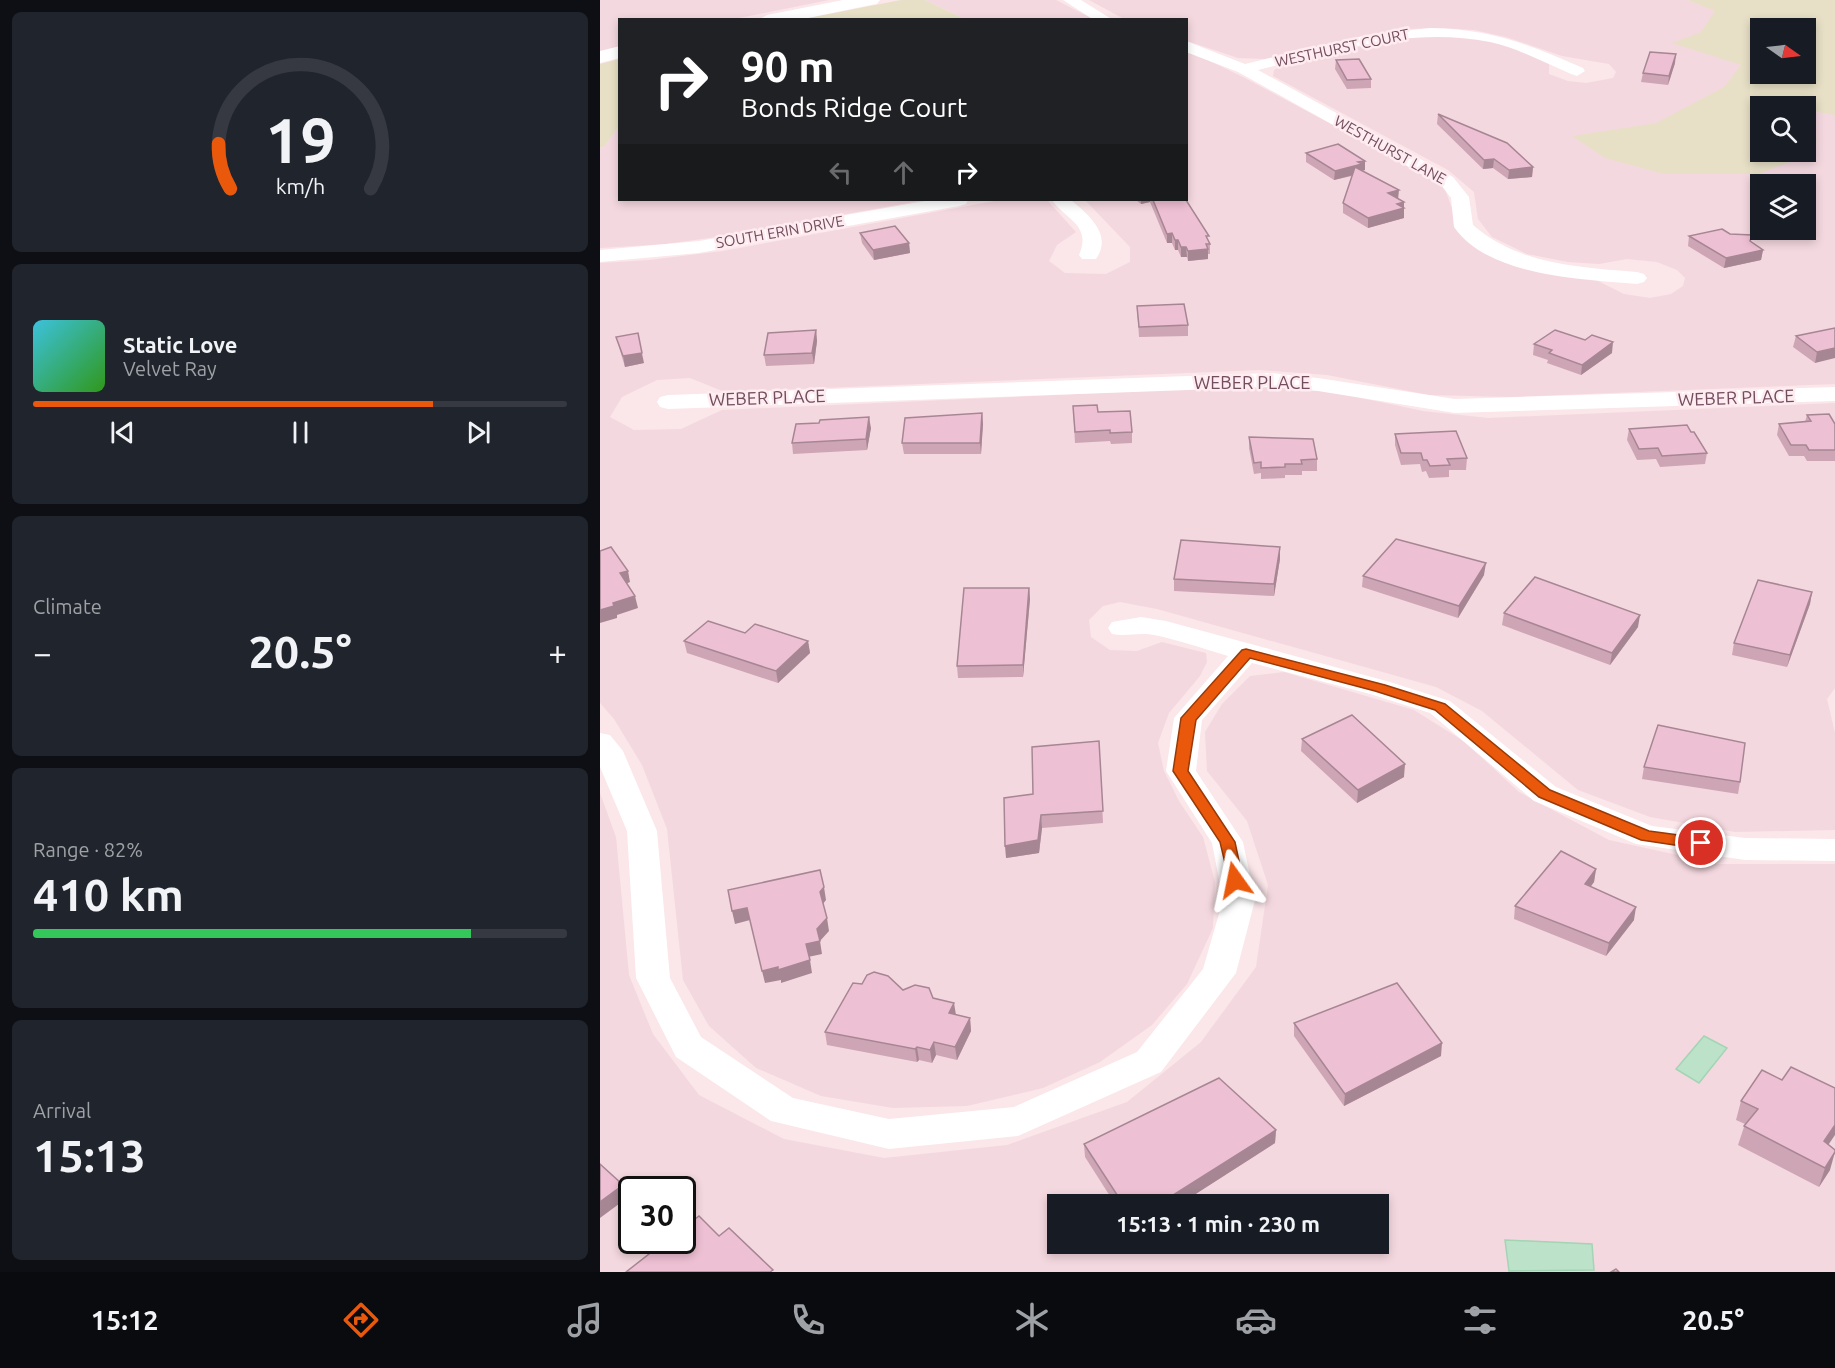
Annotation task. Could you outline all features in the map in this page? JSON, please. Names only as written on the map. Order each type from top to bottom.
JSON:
[{"type":"street","points":[[776,18],[871,0]]},
{"type":"street","points":[[1070,0],[1102,18]]},
{"type":"street","name":"WESTHURST COURT","points":[[1244,69],[1391,35],[1440,32],[1474,34],[1506,41],[1577,70]]},
{"type":"street","name":"WESTHURST LANE","points":[[1188,47],[1244,69],[1447,181],[1460,197],[1464,227],[1484,244],[1516,259],[1536,264],[1637,278]]},
{"type":"street","points":[[600,57],[618,52]]},
{"type":"street","name":"SOUTH ERIN DRIVE","points":[[600,256],[699,247],[953,201]]},
{"type":"street","points":[[1062,201],[1091,230],[1095,238],[1094,247],[1089,255]]},
{"type":"street","name":"WEBER PLACE","points":[[668,402],[1271,380],[1335,385],[1402,400],[1465,406],[1835,394]]},
{"type":"street","points":[[1121,628],[1141,625],[1157,627],[1380,688],[1440,707],[1545,794],[1647,836],[1745,849],[1835,850]]},
{"type":"street","points":[[600,742],[608,751],[642,831],[653,978],[688,1047],[784,1111],[889,1134],[1018,1121],[1149,1062],[1220,973],[1239,900],[1227,842],[1180,771],[1188,718],[1246,653]]},
{"type":"shaded area","points":[[600,0],[829,0],[739,18],[618,18],[618,47],[600,52]]},
{"type":"shaded area","points":[[901,0],[925,0],[963,18],[808,18]]},
{"type":"shaded area","points":[[925,0],[1056,0],[1091,18],[963,18]]},
{"type":"shaded area","points":[[1089,0],[1687,0],[1715,10],[1771,18],[1750,18],[1750,84],[1816,84],[1816,24],[1835,27],[1835,384],[1511,397],[1429,395],[1327,375],[1260,370],[725,392],[690,378],[657,380],[622,397],[610,417],[634,430],[681,429],[722,410],[1259,386],[1328,391],[1423,411],[1488,418],[1835,403],[1835,688],[1827,699],[1835,733],[1835,830],[1735,832],[1650,817],[1578,790],[1482,711],[1436,687],[1157,609],[1120,602],[1103,606],[1089,620],[1091,637],[1110,650],[1137,651],[1162,642],[1206,653],[1207,662],[1200,676],[1169,713],[1158,743],[1164,771],[1179,801],[1203,837],[1215,882],[1213,928],[1187,984],[1152,1025],[1100,1062],[1043,1088],[967,1106],[893,1108],[821,1096],[756,1068],[709,1026],[683,980],[667,829],[642,765],[614,719],[600,703],[600,263],[723,251],[995,201],[1048,201],[1076,232],[1057,245],[1049,261],[1065,273],[1106,274],[1130,262],[1130,247],[1086,201],[1188,201],[1188,50],[1243,77],[1423,173],[1445,189],[1461,234],[1596,280],[1624,294],[1650,298],[1671,294],[1683,286],[1685,278],[1677,270],[1657,262],[1627,259],[1599,264],[1568,262],[1527,254],[1492,237],[1478,219],[1474,192],[1448,170],[1273,76],[1274,70],[1285,64],[1397,38],[1428,36],[1461,36],[1498,42],[1549,63],[1549,74],[1568,81],[1586,83],[1613,78],[1616,72],[1609,64],[1562,56],[1506,37],[1474,30],[1442,28],[1402,29],[1265,59],[1238,58],[1188,41],[1188,18],[1122,18]]},
{"type":"shaded area","points":[[1687,0],[1835,0],[1835,115],[1816,112],[1816,96],[1750,96],[1750,162],[1790,162],[1758,174],[1664,174],[1605,158],[1572,136],[1656,123],[1724,87],[1741,65],[1672,43],[1701,32],[1715,11]]},
{"type":"shaded area","points":[[618,59],[618,127],[604,147],[600,148],[600,64]]},
{"type":"shaded area","points":[[618,127],[618,201],[918,201],[731,235],[666,244],[600,248],[600,148],[604,147]]},
{"type":"shaded area","points":[[1284,672],[1414,710],[1465,742],[1519,792],[1609,840],[1719,864],[1835,864],[1835,1272],[600,1272],[600,793],[616,837],[629,975],[653,1034],[699,1095],[784,1139],[884,1158],[1007,1145],[1127,1102],[1201,1042],[1256,967],[1268,885],[1247,821],[1207,771],[1205,732],[1222,704],[1250,676]]},
{"type":"shaded area","points":[[1704,1036],[1727,1048],[1699,1083],[1676,1069]]},
{"type":"shaded area","points":[[1505,1240],[1592,1244],[1594,1270],[1509,1271]]},
{"type":"building","points":[[1650,52],[1676,54],[1669,76],[1643,73]]},
{"type":"building","points":[[1359,59],[1371,79],[1347,80],[1336,60]]},
{"type":"building","points":[[1438,114],[1507,143],[1533,167],[1509,170],[1494,159],[1484,160]]},
{"type":"building","points":[[1338,144],[1365,161],[1358,162],[1362,164],[1335,171],[1306,153]]},
{"type":"building","points":[[1355,167],[1399,190],[1388,193],[1404,202],[1397,204],[1404,208],[1368,218],[1343,203]]},
{"type":"building","points":[[1153,201],[1187,201],[1209,236],[1206,236],[1210,244],[1206,244],[1208,249],[1188,251],[1186,247],[1181,247],[1172,233],[1167,234]]},
{"type":"building","points":[[895,226],[909,243],[873,250],[860,233]]},
{"type":"building","points":[[1722,229],[1730,234],[1750,235],[1750,241],[1763,250],[1726,258],[1689,236]]},
{"type":"building","points":[[1184,304],[1188,325],[1139,327],[1137,306]]},
{"type":"building","points":[[1835,328],[1835,348],[1817,352],[1796,336]]},
{"type":"building","points":[[816,330],[812,353],[764,355],[768,333]]},
{"type":"building","points":[[1555,330],[1585,340],[1592,335],[1613,342],[1582,365],[1549,353],[1552,350],[1534,344]]},
{"type":"building","points":[[638,333],[642,353],[623,356],[616,337]]},
{"type":"building","points":[[1097,405],[1098,412],[1130,411],[1132,432],[1110,433],[1110,430],[1075,432],[1073,406]]},
{"type":"building","points":[[982,413],[980,443],[902,443],[905,418]]},
{"type":"building","points":[[1829,414],[1835,424],[1835,450],[1809,450],[1806,445],[1791,445],[1779,424],[1811,421],[1807,415]]},
{"type":"building","points":[[869,417],[866,439],[792,443],[796,424]]},
{"type":"building","points":[[1687,425],[1707,453],[1662,456],[1658,448],[1639,449],[1629,429]]},
{"type":"building","points":[[1456,431],[1467,458],[1447,459],[1450,465],[1430,466],[1427,460],[1423,460],[1421,453],[1401,453],[1395,434]]},
{"type":"building","points":[[1249,437],[1313,439],[1317,459],[1301,460],[1302,464],[1285,464],[1285,467],[1261,468],[1261,462],[1254,463]]},
{"type":"building","points":[[1396,539],[1486,563],[1459,606],[1363,576]]},
{"type":"building","points":[[1181,540],[1280,547],[1274,584],[1174,579]]},
{"type":"building","points":[[611,547],[628,571],[620,573],[635,596],[600,610],[600,551]]},
{"type":"building","points":[[1535,577],[1640,615],[1612,653],[1504,613]]},
{"type":"building","points":[[1758,580],[1812,592],[1790,655],[1734,643]]},
{"type":"building","points":[[964,588],[1029,588],[1023,665],[957,666]]},
{"type":"building","points":[[708,621],[745,633],[755,624],[808,641],[776,671],[684,641]]},
{"type":"building","points":[[1352,715],[1405,764],[1358,790],[1302,739]]},
{"type":"building","points":[[1658,725],[1745,743],[1740,782],[1644,767]]},
{"type":"building","points":[[1099,741],[1103,811],[1041,815],[1038,840],[1005,846],[1004,798],[1033,794],[1032,747]]},
{"type":"building","points":[[1561,851],[1596,869],[1585,884],[1636,907],[1609,943],[1515,906]]},
{"type":"building","points":[[820,870],[824,887],[820,892],[827,918],[817,929],[820,941],[806,944],[810,960],[778,970],[778,967],[762,971],[747,908],[732,911],[728,890]]},
{"type":"building","points":[[874,972],[888,976],[903,990],[915,985],[929,988],[933,998],[954,1003],[949,1013],[970,1018],[955,1047],[934,1042],[930,1050],[917,1047],[915,1049],[825,1032],[853,983],[862,984],[867,975]]},
{"type":"building","points":[[1397,983],[1442,1043],[1345,1094],[1294,1023]]},
{"type":"building","points":[[1791,1067],[1835,1088],[1835,1125],[1824,1141],[1835,1152],[1825,1168],[1744,1126],[1758,1109],[1741,1101],[1762,1070],[1782,1080]]},
{"type":"building","points":[[1219,1078],[1276,1130],[1175,1194],[1116,1194],[1084,1144]]},
{"type":"building","points":[[600,1164],[618,1180],[618,1189],[600,1202]]},
{"type":"building","points":[[699,1216],[719,1236],[729,1228],[773,1270],[770,1272],[626,1272],[649,1254],[696,1254],[696,1218]]},
{"type":"route","points":[[1235,880],[1227,842],[1180,771],[1188,718],[1246,653],[1380,688],[1440,707],[1545,794],[1647,836],[1701,843]]}]
